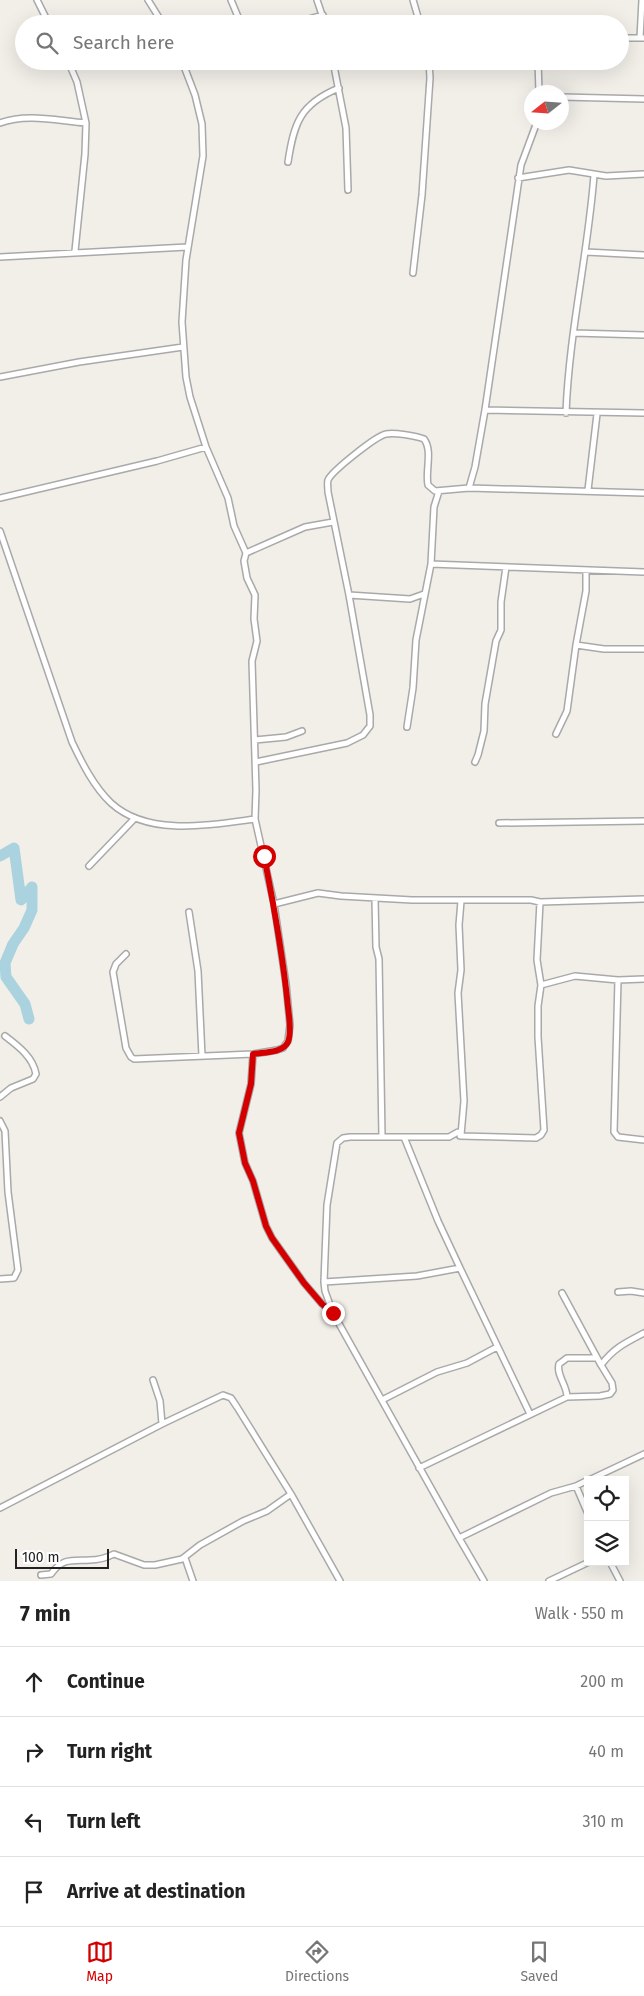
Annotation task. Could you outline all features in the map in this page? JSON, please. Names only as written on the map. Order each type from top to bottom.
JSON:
[{"type":"street","points":[[36,0],[44,15]]},
{"type":"street","points":[[148,0],[157,15]]},
{"type":"street","points":[[231,0],[237,15]]},
{"type":"street","points":[[317,0],[323,15]]},
{"type":"street","points":[[413,0],[417,15]]},
{"type":"street","points":[[629,38],[642,38],[642,0]]},
{"type":"street","points":[[72,70],[77,82],[86,123],[85,154],[75,251]]},
{"type":"street","points":[[126,954],[116,964],[113,972],[126,1048],[130,1057],[134,1059],[253,1054],[283,1048],[288,1041],[290,1025],[286,984],[274,904],[256,819],[252,661],[257,641],[254,620],[255,595],[247,578],[244,561],[246,553],[234,526],[228,498],[206,447],[190,397],[183,347],[182,314],[187,247],[203,156],[202,124],[195,95],[185,70]]},
{"type":"street","points":[[335,70],[346,128],[348,190]]},
{"type":"street","points":[[413,273],[422,195],[430,70]]},
{"type":"street","points":[[538,70],[539,85]]},
{"type":"street","points":[[288,162],[293,130],[301,115],[317,100],[339,88]]},
{"type":"street","points":[[569,97],[644,99]]},
{"type":"street","points":[[0,122],[14,118],[32,118],[86,123]]},
{"type":"street","points":[[469,488],[485,410],[518,178],[533,130]]},
{"type":"street","points":[[518,178],[569,170],[594,175],[644,174]]},
{"type":"street","points":[[566,413],[567,387],[586,252],[594,175]]},
{"type":"street","points":[[0,256],[187,247]]},
{"type":"street","points":[[586,252],[644,255]]},
{"type":"street","points":[[574,333],[644,335]]},
{"type":"street","points":[[0,377],[79,362],[183,347]]},
{"type":"street","points":[[485,410],[644,414]]},
{"type":"street","points":[[588,490],[597,414]]},
{"type":"street","points":[[256,762],[347,743],[363,735],[370,726],[370,715],[349,595],[333,522],[328,480],[348,460],[380,436],[392,433],[424,440],[427,443],[428,485],[435,491],[469,488],[644,493]]},
{"type":"street","points":[[0,498],[157,461],[206,447]]},
{"type":"street","points":[[407,726],[413,688],[416,640],[431,564],[434,507],[439,491]]},
{"type":"street","points":[[246,553],[305,527],[333,522]]},
{"type":"street","points":[[0,531],[59,706],[80,759],[101,792],[112,804],[126,814],[135,818],[172,826],[193,827],[256,819]]},
{"type":"street","points":[[431,564],[644,572]]},
{"type":"street","points":[[475,762],[484,731],[486,699],[496,641],[501,630],[501,602],[506,567]]},
{"type":"street","points":[[556,734],[567,711],[586,591],[586,570]]},
{"type":"street","points":[[349,595],[410,599],[424,594]]},
{"type":"street","points":[[576,646],[604,649],[644,649]]},
{"type":"street","points":[[255,740],[286,737],[302,731]]},
{"type":"street","points":[[89,866],[135,818]]},
{"type":"street","points":[[499,823],[644,821]]},
{"type":"street","points":[[274,904],[318,893],[375,899],[461,901],[531,900],[540,902],[644,899]]},
{"type":"street","points":[[375,899],[376,947],[379,959],[382,1137]]},
{"type":"street","points":[[453,1136],[458,1132],[461,1135],[464,1101],[458,993],[461,970],[459,925],[461,901]]},
{"type":"street","points":[[484,1581],[333,1313],[325,1291],[324,1282],[327,1205],[337,1143],[343,1138],[453,1136],[536,1138],[541,1135],[544,1130],[538,1006],[541,985],[537,960],[540,902]]},
{"type":"street","points":[[189,912],[198,971],[202,1056]]},
{"type":"street","points":[[541,985],[575,976],[618,980],[644,979]]},
{"type":"street","points":[[618,980],[614,1073],[614,1132],[618,1137],[644,1140]]},
{"type":"street","points":[[0,1097],[11,1088],[33,1079],[36,1074],[29,1058],[20,1047],[5,1036]]},
{"type":"street","points":[[253,1054],[251,1084],[239,1133],[245,1163],[253,1181],[266,1226],[272,1238],[304,1283],[322,1304],[333,1313]]},
{"type":"street","points":[[0,1120],[5,1131],[8,1192],[18,1270],[14,1278],[0,1279]]},
{"type":"street","points":[[404,1138],[438,1220],[530,1414]]},
{"type":"street","points":[[0,1193],[8,1192]]},
{"type":"street","points":[[324,1282],[417,1276],[460,1268]]},
{"type":"street","points":[[618,1292],[644,1293]]},
{"type":"street","points":[[419,1468],[567,1397],[610,1394],[613,1390],[612,1383],[600,1366],[562,1294]]},
{"type":"street","points":[[600,1366],[611,1352],[644,1333]]},
{"type":"street","points":[[382,1400],[437,1372],[467,1363],[498,1346]]},
{"type":"street","points":[[567,1397],[565,1384],[558,1371],[559,1364],[567,1358],[596,1358]]},
{"type":"street","points":[[153,1380],[160,1401],[162,1424]]},
{"type":"street","points":[[0,1508],[162,1424],[216,1398],[227,1396],[237,1407],[291,1494],[340,1581]]},
{"type":"street","points":[[597,1476],[644,1455]]},
{"type":"street","points":[[459,1538],[551,1493],[584,1482]]},
{"type":"street","points":[[576,1486],[584,1505]]},
{"type":"street","points":[[41,1575],[51,1574],[56,1567],[77,1559],[105,1558],[114,1554],[144,1565],[185,1558],[200,1545],[243,1522],[267,1512],[291,1494]]},
{"type":"street","points":[[185,1558],[193,1581]]},
{"type":"street","points":[[549,1581],[584,1564]]},
{"type":"street","points":[[612,1566],[620,1581]]},
{"type":"waterway","points":[[0,856],[14,848],[21,900],[32,887],[32,910],[5,963],[6,977],[25,1004],[29,1019]]},
{"type":"route","points":[[264,856],[274,904],[290,1025],[288,1041],[283,1048],[253,1054],[251,1084],[239,1133],[245,1163],[253,1181],[266,1226],[272,1238],[304,1283],[322,1304],[333,1313]]}]
